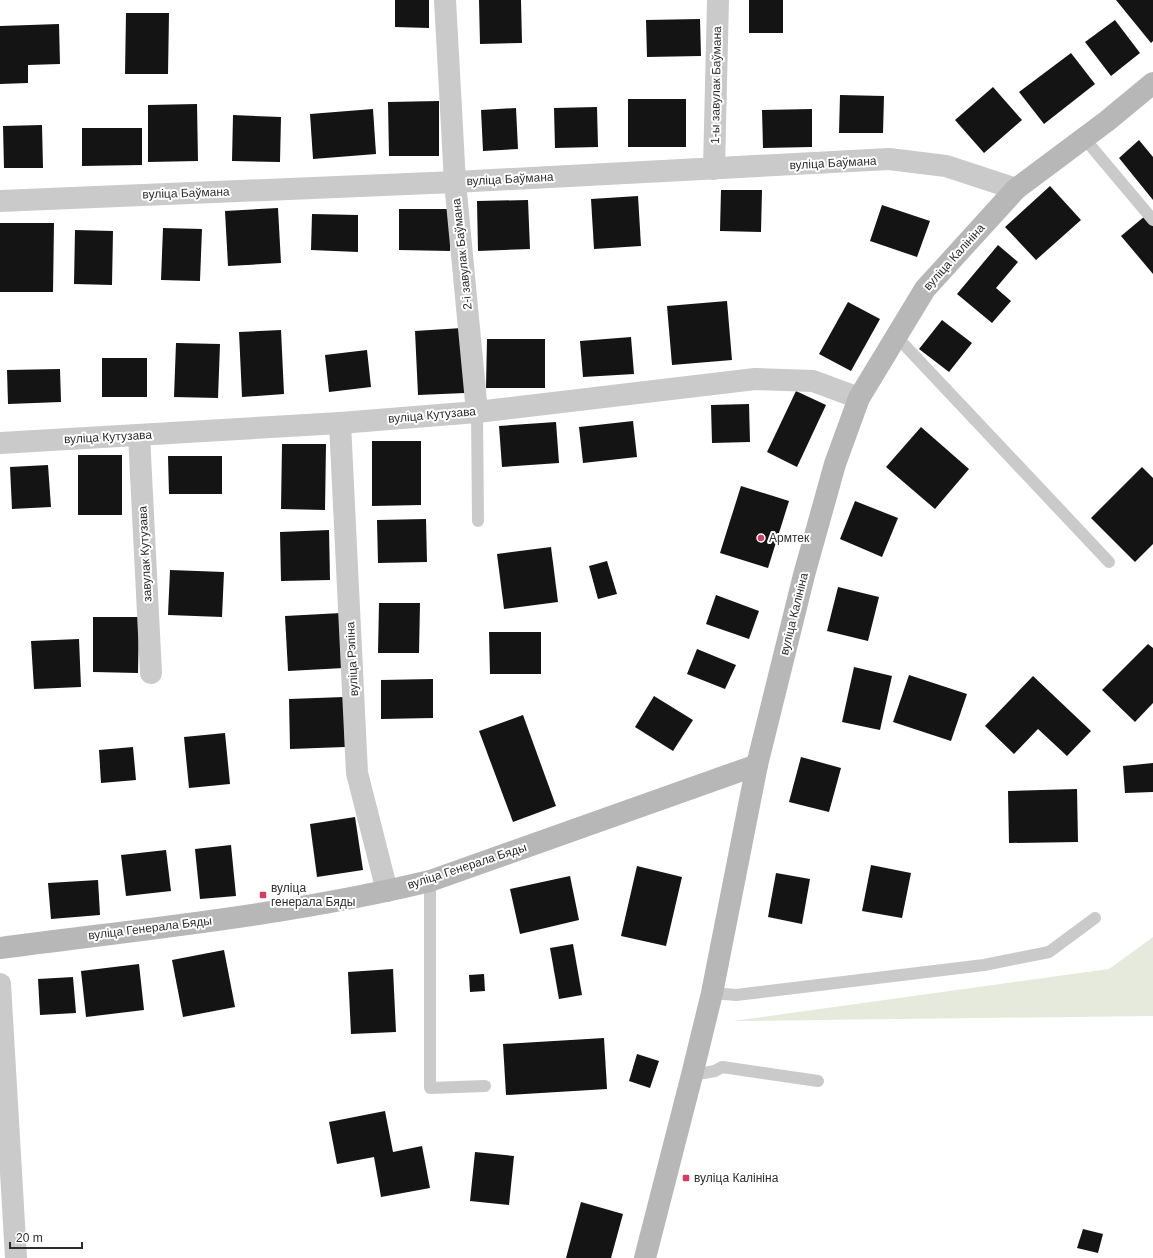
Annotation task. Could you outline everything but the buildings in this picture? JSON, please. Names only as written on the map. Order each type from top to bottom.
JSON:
[{"type":"main road","name":"вуліца Калініна","points":[[645,1258],[712,993],[757,765],[804,575],[835,464],[859,398],[925,289],[1016,189],[1084,138],[1153,83]]},
{"type":"main road","name":"вуліца Генерала Бяды","points":[[0,948],[264,914],[387,891],[430,881],[757,765]]},
{"type":"street","name":"2-і завулак Баўмана","points":[[445,0],[454,182],[477,412]]},
{"type":"street","name":"1-ы завулак Баўмана","points":[[714,169],[718,0]]},
{"type":"street","name":"вуліца Баўмана","points":[[0,201],[454,182],[889,159],[946,166],[1016,189]]},
{"type":"street","name":"вуліца Кутузава","points":[[0,443],[340,423],[477,412],[755,379],[813,381],[859,398]]},
{"type":"street","name":"вуліца Рэпіна","points":[[340,423],[357,773],[387,891]]},
{"type":"street","name":"завулак Кутузава","points":[[139,435],[151,673]]},
{"type":"street","points":[[0,984],[16,1258]]},
{"type":"lane","points":[[1084,138],[1153,220]]},
{"type":"lane","points":[[896,336],[1109,562]]},
{"type":"lane","points":[[477,412],[478,521]]},
{"type":"lane","points":[[430,881],[430,1088],[485,1086]]},
{"type":"lane","points":[[712,993],[736,995],[984,965],[1049,952],[1095,918]]},
{"type":"lane","points":[[692,1075],[715,1071],[722,1067],[818,1081]]},
{"type":"shaded area","points":[[1153,937],[1153,1016],[733,1021],[1109,969]]},
{"type":"place","name":"Армтек","points":[[761,538]]},
{"type":"place","name":"вуліца генерала Бяды","points":[[263,895]]},
{"type":"place","name":"вуліца Калініна","points":[[686,1178]]}]
